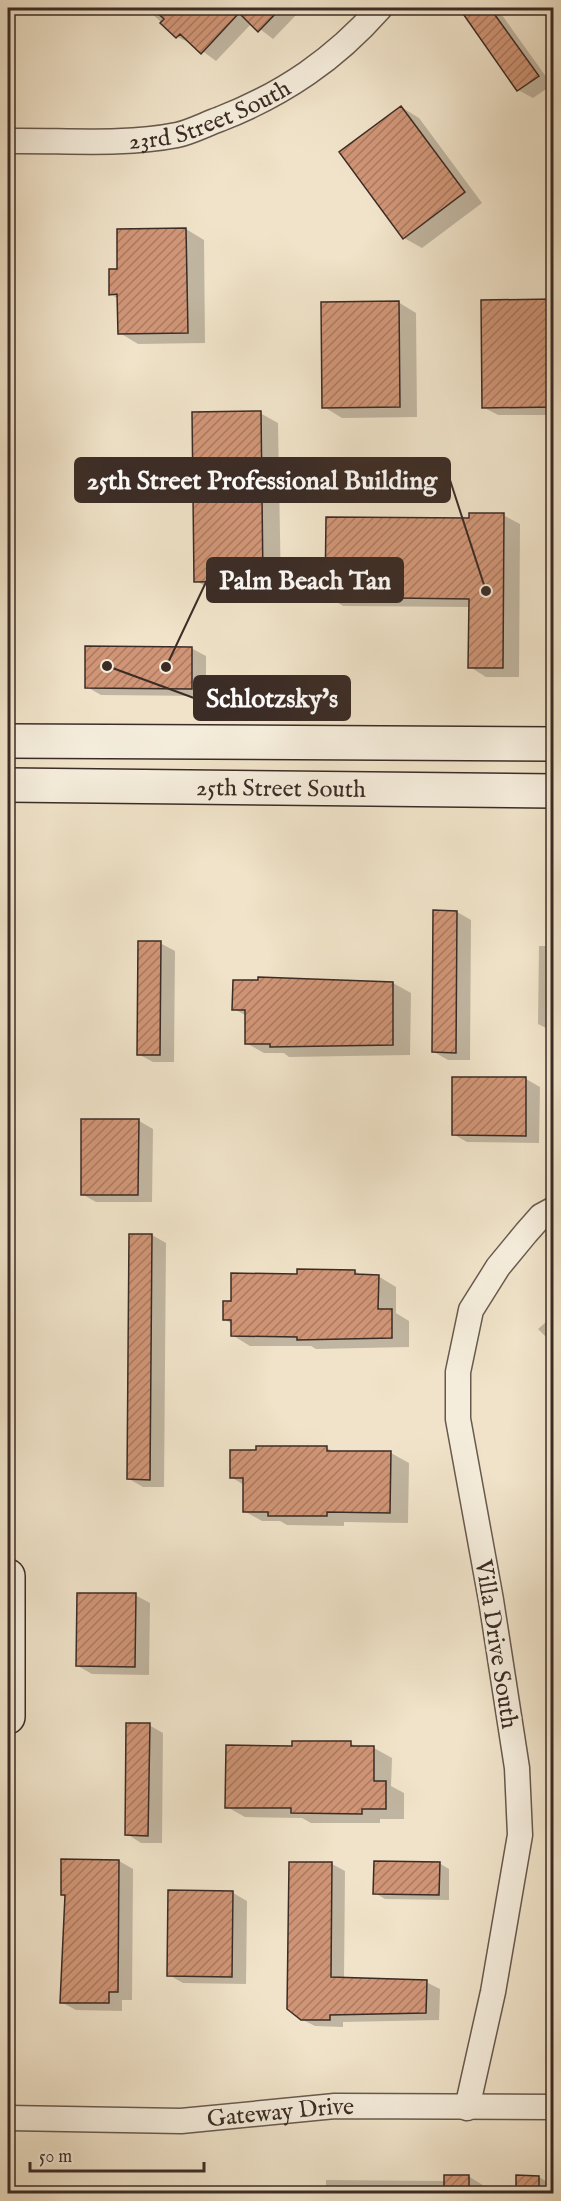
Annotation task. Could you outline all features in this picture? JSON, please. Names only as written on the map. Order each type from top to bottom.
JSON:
[{"type":"main road","name":"25th Street South","points":[[8,741],[554,744]]},
{"type":"main road","name":"25th Street South","points":[[8,784],[554,791]]},
{"type":"main road","points":[[8,1576],[8,1717]]},
{"type":"street","name":"23rd Street South","points":[[8,141],[87,142],[179,135],[280,92],[321,66],[344,46],[380,8]]},
{"type":"street","name":"Villa Drive South","points":[[467,2108],[493,1992],[520,1835],[517,1768],[491,1600],[458,1419],[458,1372],[471,1310],[498,1267],[541,1215],[554,1209]]},
{"type":"street","name":"Gateway Drive","points":[[8,2118],[181,2121],[335,2106],[554,2107]]},
{"type":"building","points":[[152,8],[281,8],[258,32],[239,13],[201,54],[180,34],[176,38],[160,23],[164,19]]},
{"type":"building","points":[[459,8],[490,8],[539,76],[517,91]]},
{"type":"building","points":[[401,106],[465,192],[403,239],[339,152]]},
{"type":"building","points":[[186,228],[188,333],[118,334],[117,294],[109,295],[109,269],[117,269],[117,229]]},
{"type":"building","points":[[554,299],[554,407],[482,408],[481,300]]},
{"type":"building","points":[[399,301],[400,407],[322,408],[321,302]]},
{"type":"building","points":[[261,411],[263,581],[194,582],[192,412]]},
{"type":"building","points":[[469,513],[504,513],[503,668],[468,668],[469,599],[325,597],[326,517],[469,518]]},
{"type":"building","points":[[85,646],[192,647],[192,689],[85,688]]},
{"type":"building","points":[[433,910],[457,911],[456,1053],[432,1052]]},
{"type":"building","points":[[138,941],[161,941],[160,1055],[137,1055]]},
{"type":"building","points":[[258,977],[393,982],[393,1045],[270,1047],[270,1044],[245,1044],[245,1010],[232,1010],[233,980],[258,980]]},
{"type":"building","points":[[452,1077],[526,1077],[526,1136],[452,1135]]},
{"type":"building","points":[[81,1119],[139,1119],[138,1195],[81,1195]]},
{"type":"building","points":[[129,1234],[152,1234],[150,1480],[127,1479]]},
{"type":"building","points":[[297,1269],[355,1270],[355,1274],[379,1275],[378,1309],[392,1309],[392,1338],[297,1340],[297,1337],[231,1336],[231,1320],[223,1320],[223,1301],[231,1301],[231,1273],[297,1274]]},
{"type":"building","points":[[256,1446],[327,1446],[327,1451],[391,1451],[390,1513],[327,1512],[327,1516],[268,1516],[268,1512],[243,1512],[243,1478],[230,1478],[230,1450],[256,1450]]},
{"type":"building","points":[[77,1593],[136,1593],[135,1667],[76,1666]]},
{"type":"building","points":[[126,1723],[150,1723],[148,1836],[125,1835]]},
{"type":"building","points":[[292,1741],[351,1741],[351,1746],[374,1746],[374,1781],[386,1781],[386,1809],[362,1809],[362,1814],[291,1813],[291,1808],[225,1808],[226,1745],[292,1746]]},
{"type":"building","points":[[61,1859],[119,1860],[118,1992],[109,1992],[109,2003],[60,2003],[65,1895],[61,1895]]},
{"type":"building","points":[[374,1861],[440,1862],[439,1895],[373,1894]]},
{"type":"building","points":[[289,1862],[332,1862],[331,1977],[427,1980],[426,2013],[330,2015],[330,2020],[301,2020],[287,2009]]},
{"type":"building","points":[[168,1890],[233,1891],[232,1977],[167,1976]]},
{"type":"building","points":[[444,2175],[469,2175],[469,2193],[444,2193]]},
{"type":"building","points":[[516,2175],[539,2176],[539,2193],[516,2193]]},
{"type":"place","name":"25th Street Professional Building","points":[[486,591]]},
{"type":"place","name":"Schlotzsky's","points":[[107,666]]},
{"type":"place","name":"Palm Beach Tan","points":[[166,667]]}]
